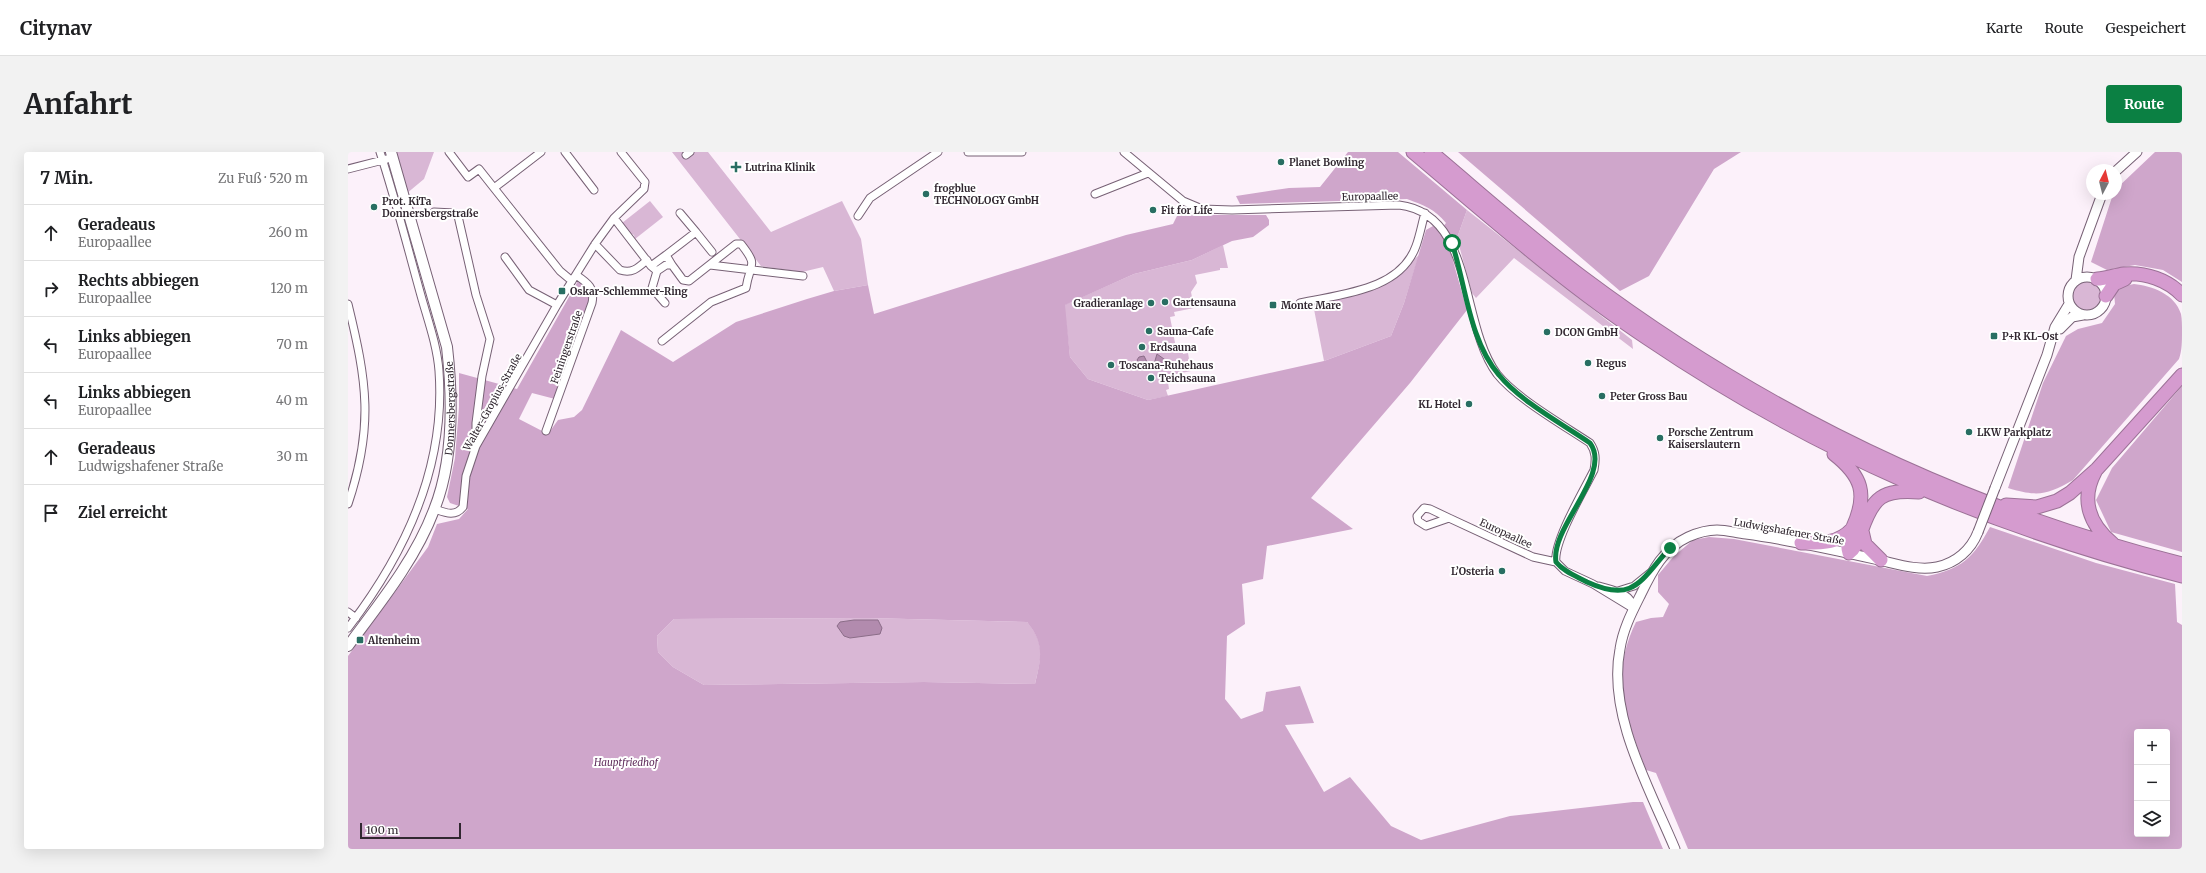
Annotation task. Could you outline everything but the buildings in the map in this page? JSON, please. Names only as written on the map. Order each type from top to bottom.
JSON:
[{"type":"highway","points":[[1413,152],[1573,285],[1645,338],[1732,393],[1816,440],[1929,493],[2063,543],[2182,576]]},
{"type":"highway","points":[[1431,152],[1581,276],[1702,359],[1797,416],[1874,454],[1974,499],[2117,547],[2182,564]]},
{"type":"highway","points":[[2093,278],[2126,274],[2147,276],[2166,282],[2182,295]]},
{"type":"highway","points":[[2106,296],[2110,288],[2116,282],[2147,276]]},
{"type":"highway","points":[[1974,499],[2027,507],[2043,505],[2065,497],[2096,469],[2182,375]]},
{"type":"highway","points":[[1816,440],[1849,467],[1860,484],[1861,506],[1856,545],[1849,554]]},
{"type":"highway","points":[[2096,469],[2088,490],[2089,512],[2099,532],[2117,547]]},
{"type":"highway","points":[[1801,543],[1835,541],[1857,530],[1874,505],[1885,494],[1898,490],[1929,493]]},
{"type":"highway","points":[[1857,530],[1865,544],[1881,560]]},
{"type":"main road","name":"Donnersbergstraße","points":[[348,646],[410,560],[435,509],[445,470],[450,430],[450,376],[447,347],[389,156]]},
{"type":"street","name":"Donnersbergstraße","points":[[348,628],[393,563],[418,510],[435,446],[439,394],[437,353],[389,156],[380,152]]},
{"type":"street","points":[[449,152],[468,177],[479,169],[560,271],[574,278]]},
{"type":"street","points":[[494,188],[541,152]]},
{"type":"street","points":[[565,152],[594,190]]},
{"type":"street","name":"Walter-Gropius-Straße","points":[[435,509],[446,513],[455,513],[463,507],[466,476],[476,446],[594,244],[614,218],[646,186],[621,152]]},
{"type":"street","points":[[858,216],[870,198],[938,152]]},
{"type":"street","points":[[968,152],[1022,152]]},
{"type":"street","name":"Europaallee","points":[[1124,152],[1183,201],[1209,210],[1390,205],[1409,206],[1424,212],[1436,221],[1452,243],[1484,353],[1498,375],[1513,389],[1590,443],[1593,448],[1596,458],[1594,470],[1560,539],[1556,552],[1556,562]]},
{"type":"street","points":[[2122,166],[2137,152]]},
{"type":"street","points":[[348,168],[389,156]]},
{"type":"street","points":[[1095,194],[1148,173]]},
{"type":"street","points":[[2084,246],[2084,268],[2093,278],[2104,286],[2106,296],[2100,309],[2090,315],[2083,315],[2076,312],[2069,304],[2068,291],[2076,280],[2079,257],[2100,200]]},
{"type":"street","points":[[434,212],[454,213],[458,216],[476,294],[488,328],[490,339],[482,376],[476,423],[476,446]]},
{"type":"street","points":[[1300,303],[1364,289],[1392,276],[1413,253],[1424,212]]},
{"type":"street","points":[[680,213],[712,252]]},
{"type":"street","points":[[614,218],[652,266],[652,288],[665,304]]},
{"type":"street","points":[[652,266],[696,232]]},
{"type":"street","points":[[594,244],[620,270],[625,272],[632,272],[652,266],[672,265]]},
{"type":"street","points":[[662,341],[711,302],[746,288],[752,258],[741,244],[736,244],[689,281],[684,280],[666,255]]},
{"type":"street","points":[[505,257],[529,290],[557,305]]},
{"type":"street","points":[[710,265],[803,276]]},
{"type":"street","name":"Feiningerstraße","points":[[546,431],[592,303],[592,289],[589,284],[574,278]]},
{"type":"street","points":[[2076,280],[2093,278]]},
{"type":"street","points":[[348,304],[349,315],[363,370],[366,419],[360,464],[348,504]]},
{"type":"street","name":"Ludwigshafener Straße","points":[[1675,849],[1628,736],[1620,707],[1618,673],[1619,655],[1626,628],[1655,568],[1666,553],[1687,537],[1705,531],[1725,530],[1801,543],[1922,568],[1942,566],[1956,559],[1968,549],[1978,532],[2047,355],[2055,328],[2069,304]]},
{"type":"street","name":"Ludwigshafener Straße","points":[[2047,355],[2064,323],[2072,317],[2083,315]]},
{"type":"street","name":"Europaallee","points":[[1449,518],[1533,557],[1556,562],[1565,571],[1593,584],[1634,609]]},
{"type":"street","points":[[1616,591],[1626,590],[1638,584],[1655,568]]},
{"type":"street","name":"Europaallee","points":[[1593,584],[1616,591],[1628,597],[1634,609]]},
{"type":"street","points":[[348,612],[356,618]]},
{"type":"shaded area","points":[[385,152],[434,152],[424,179],[400,199]]},
{"type":"shaded area","points":[[672,152],[708,152],[771,232],[842,201],[861,239],[868,285],[834,291],[823,267],[802,272],[761,266]]},
{"type":"shaded area","points":[[650,201],[663,217],[635,239],[634,235],[630,233],[622,223]]},
{"type":"shaded area","points":[[1467,210],[1632,340],[1633,349],[1514,258],[1476,298],[1472,293],[1457,238]]},
{"type":"shaded area","points":[[1223,245],[1228,268],[1220,268],[1220,270],[1195,275],[1197,283],[1191,292],[1194,308],[1174,312],[1175,316],[1170,317],[1176,348],[1182,347],[1183,354],[1188,353],[1191,371],[1167,376],[1169,389],[1166,390],[1168,396],[1148,400],[1088,379],[1070,357],[1064,305],[1134,274],[1192,260]]},
{"type":"shaded area","points":[[1419,255],[1404,303],[1391,336],[1324,361],[1313,304],[1365,292],[1389,282]]},
{"type":"shaded area","points":[[2087,280],[2096,283],[2100,287],[2103,296],[2100,305],[2096,309],[2087,312],[2078,309],[2074,305],[2071,296],[2074,287],[2078,283]]},
{"type":"shaded area","points":[[1157,354],[1171,364],[1153,368],[1144,366],[1137,360],[1139,357],[1144,356],[1148,364],[1154,364]]},
{"type":"shaded area","points":[[868,618],[1027,622],[1037,637],[1039,644],[1040,659],[1035,684],[924,682],[704,685],[673,667],[658,652],[657,636],[674,619]]},
{"type":"shaded area","points":[[854,620],[878,620],[882,628],[880,634],[850,638],[844,636],[837,626],[840,622]]},
{"type":"green space","name":"Hauptfriedhof","points":[[1348,152],[1398,152],[1467,210],[1457,238],[1449,247],[1467,310],[1410,383],[1311,498],[1353,529],[1267,546],[1263,579],[1242,584],[1245,624],[1227,636],[1225,699],[1241,719],[1263,711],[1266,692],[1300,686],[1314,723],[1285,725],[1324,792],[1350,777],[1391,826],[1421,840],[1510,816],[1643,802],[1663,849],[348,849],[348,656],[428,547],[437,524],[459,519],[468,509],[450,503],[447,497],[455,458],[459,407],[459,373],[517,389],[578,281],[589,287],[590,300],[555,399],[532,393],[519,419],[548,434],[558,420],[574,417],[582,410],[621,330],[673,362],[736,322],[834,291],[868,285],[874,314],[1126,235],[1173,224],[1181,208],[1199,215],[1266,215],[1269,220],[1269,225],[1253,237],[1232,241],[1192,260],[1134,274],[1065,305],[1070,357],[1088,379],[1148,400],[1324,361],[1391,336],[1404,303],[1426,230],[1433,226],[1440,230],[1446,223],[1438,214],[1407,199],[1240,204],[1236,196],[1289,188],[1320,187]],"holes":[[[868,618],[1027,622],[1037,637],[1039,644],[1040,659],[1035,684],[924,682],[704,685],[673,667],[658,652],[657,636],[674,619]]]},
{"type":"green space","points":[[1458,152],[1741,152],[1714,169],[1649,276],[1620,291]]},
{"type":"green space","points":[[2155,152],[2182,152],[2182,282],[2163,270],[2135,265],[2107,270],[2091,262],[2111,200],[2122,200],[2122,183]]},
{"type":"green space","points":[[2134,284],[2162,292],[2174,301],[2178,307],[2181,314],[2182,325],[2182,346],[2179,359],[2073,480],[2056,489],[2042,493],[2027,493],[2008,488],[2043,383],[2066,336],[2078,329],[2102,323],[2115,304],[2114,293],[2124,286]]},
{"type":"green space","points":[[2182,386],[2182,552],[2111,532],[2096,500],[2112,468]]},
{"type":"green space","points":[[1990,527],[2096,563],[2175,584],[2177,622],[2182,625],[2182,849],[1688,849],[1656,773],[1646,770],[1627,714],[1623,697],[1622,679],[1623,661],[1628,642],[1636,622],[1651,618],[1663,617],[1669,604],[1658,592],[1658,575],[1674,556],[1693,540],[1709,537],[1734,539],[1927,576],[1958,566],[1978,547]]},
{"type":"place","name":"Planet Bowling","points":[[1281,162]]},
{"type":"place","name":"Lutrina Klinik","points":[[736,167]]},
{"type":"place","name":"frogblue TECHNOLOGY GmbH","points":[[926,194]]},
{"type":"place","name":"Prot. KiTa Donnersbergstraße","points":[[374,207]]},
{"type":"place","name":"Fit for Life","points":[[1153,210]]},
{"type":"place","name":"Oskar-Schlemmer-Ring","points":[[562,291]]},
{"type":"place","name":"Gartensauna","points":[[1165,302]]},
{"type":"place","name":"Gradieranlage","points":[[1151,303]]},
{"type":"place","name":"Monte Mare","points":[[1273,305]]},
{"type":"place","name":"Sauna-Cafe","points":[[1149,331]]},
{"type":"place","name":"DCON GmbH","points":[[1547,332]]},
{"type":"place","name":"P+R KL-Ost","points":[[1994,336]]},
{"type":"place","name":"Erdsauna","points":[[1142,347]]},
{"type":"place","name":"Regus","points":[[1588,363]]},
{"type":"place","name":"Toscana-Ruhehaus","points":[[1111,365]]},
{"type":"place","name":"Teichsauna","points":[[1151,378]]},
{"type":"place","name":"Peter Gross Bau","points":[[1602,396]]},
{"type":"place","name":"KL Hotel","points":[[1469,404]]},
{"type":"place","name":"LKW Parkplatz","points":[[1969,432]]},
{"type":"place","name":"Porsche Zentrum Kaiserslautern","points":[[1660,438]]},
{"type":"place","name":"L’Osteria","points":[[1502,571]]},
{"type":"place","name":"Altenheim","points":[[360,640]]},
{"type":"route","points":[[1452,243],[1459,263],[1475,328],[1484,353],[1498,375],[1506,384],[1590,443],[1595,454],[1596,458],[1594,470],[1560,539],[1555,556],[1556,562],[1565,571],[1593,584],[1616,591],[1631,588],[1638,584],[1655,568],[1670,548]]}]
